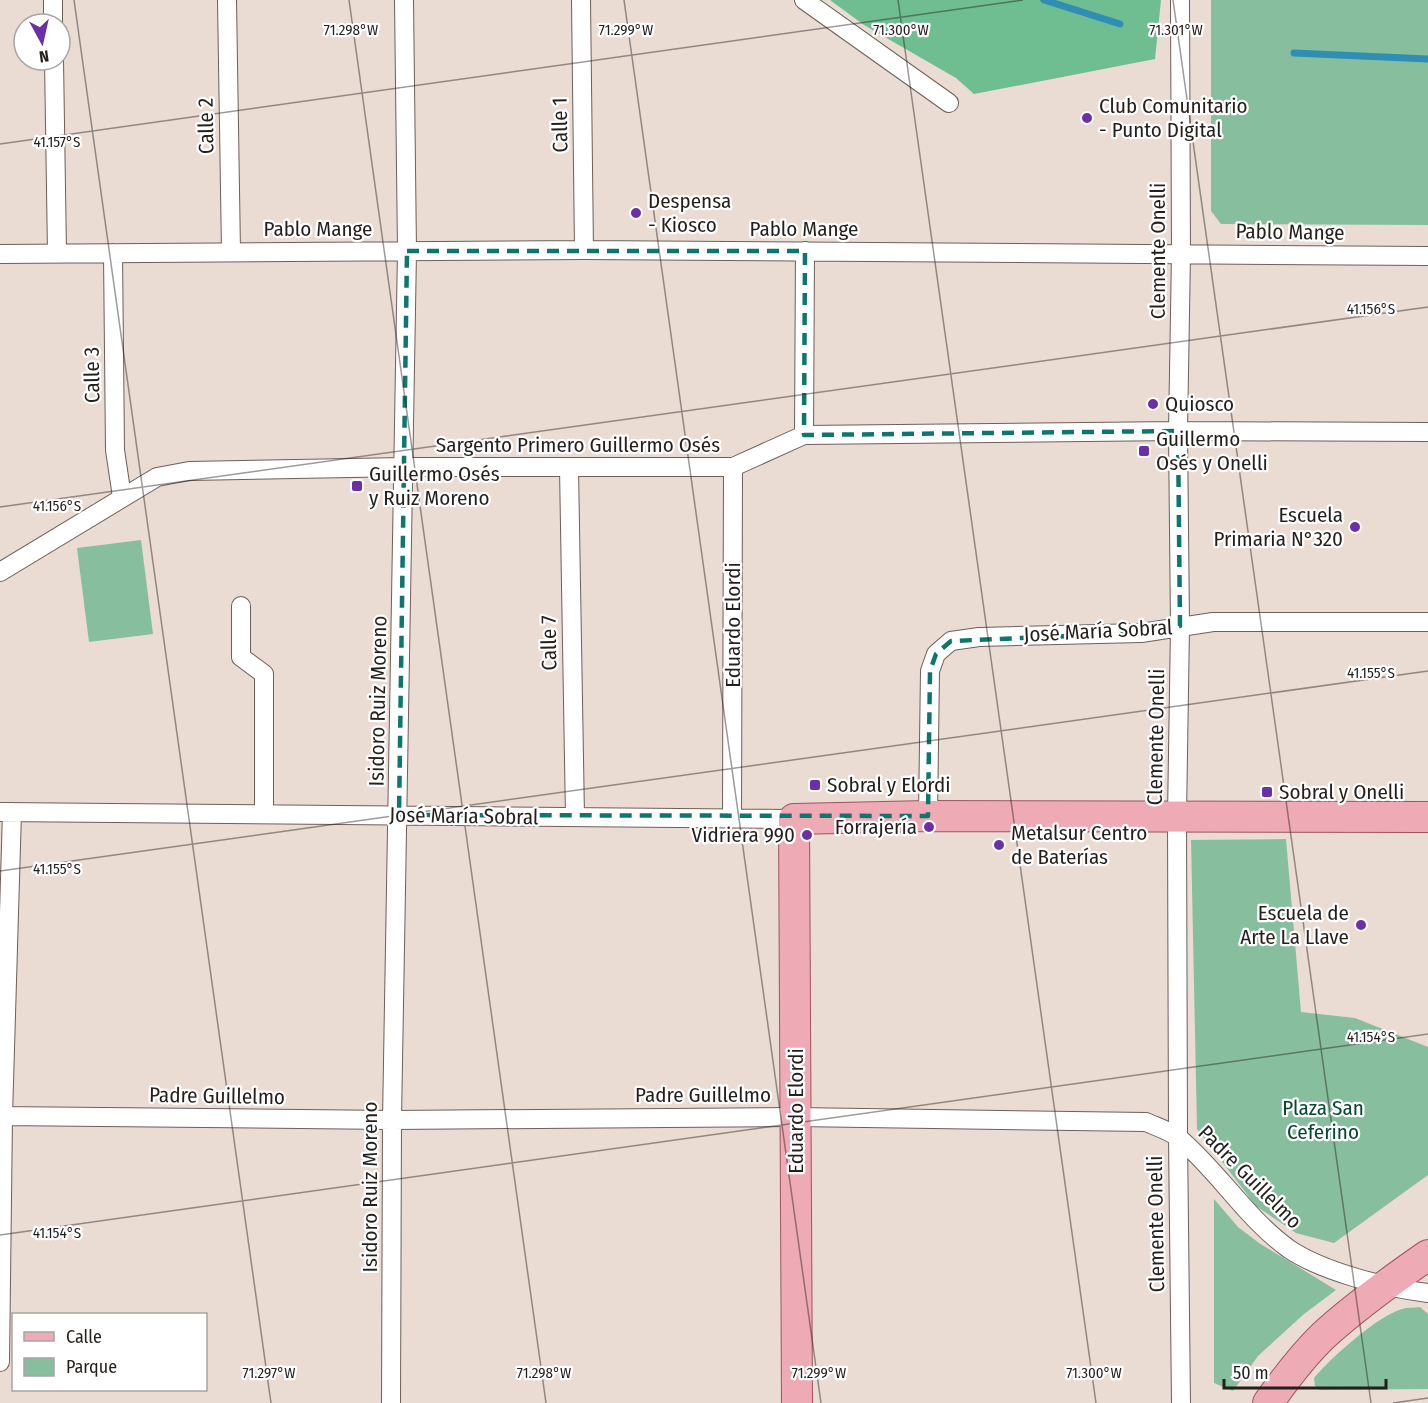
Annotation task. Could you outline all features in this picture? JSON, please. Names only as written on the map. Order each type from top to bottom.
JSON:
[{"type":"main road","name":"José María Sobral","points":[[794,819],[928,816],[1428,817]]},
{"type":"main road","name":"Eduardo Elordi","points":[[794,819],[797,1403]]},
{"type":"main road","points":[[1268,1403],[1291,1372],[1323,1336],[1385,1285],[1428,1255]]},
{"type":"street","name":"Calle 2","points":[[227,0],[231,252]]},
{"type":"street","name":"Isidoro Ruiz Moreno","points":[[391,1403],[393,1120],[405,467],[407,251],[404,0]]},
{"type":"street","name":"Calle 1","points":[[581,0],[584,250]]},
{"type":"street","points":[[804,0],[949,103]]},
{"type":"street","name":"Clemente Onelli","points":[[1180,0],[1181,254],[1178,431],[1180,626],[1177,817],[1181,1403]]},
{"type":"street","points":[[54,72],[57,253]]},
{"type":"street","name":"Pablo Mange","points":[[0,254],[584,250],[1428,256]]},
{"type":"street","points":[[804,435],[805,251]]},
{"type":"street","name":"Calle 3","points":[[113,253],[116,450],[122,497]]},
{"type":"street","name":"Sargento Primero Guillermo Osés","points":[[0,572],[157,477],[189,471],[405,467],[733,467],[804,435],[1178,431],[1428,432]]},
{"type":"street","name":"Eduardo Elordi","points":[[732,818],[733,467]]},
{"type":"street","name":"Calle 7","points":[[568,468],[575,817]]},
{"type":"street","points":[[241,606],[241,657],[264,674],[264,814]]},
{"type":"street","name":"José María Sobral","points":[[928,816],[930,671],[936,654],[951,641],[979,637],[1141,633],[1213,622],[1428,622]]},
{"type":"street","points":[[0,1362],[6,812]]},
{"type":"street","name":"José María Sobral","points":[[6,812],[794,819]]},
{"type":"street","name":"Padre Guillelmo","points":[[1,1116],[393,1120],[796,1117],[1146,1122],[1178,1137],[1268,1231],[1289,1248],[1316,1264],[1385,1285],[1428,1293]]},
{"type":"highlighted area","points":[[407,251],[805,251],[804,435],[1178,431],[1180,626],[1141,633],[951,641],[936,654],[930,671],[928,816],[399,815]]},
{"type":"green space","points":[[830,0],[1161,0],[1155,59],[974,94],[956,78],[864,25]]},
{"type":"green space","points":[[1211,0],[1428,0],[1428,225],[1221,224],[1211,211]]},
{"type":"green space","points":[[141,540],[153,634],[89,642],[77,548]]},
{"type":"green space","name":"Plaza San Ceferino","points":[[1286,839],[1301,1012],[1355,1018],[1428,1047],[1428,1175],[1334,1243],[1296,1233],[1256,1206],[1197,1129],[1191,840]]},
{"type":"green space","points":[[1214,1199],[1238,1227],[1259,1243],[1336,1290],[1304,1314],[1258,1356],[1233,1391],[1214,1383]]},
{"type":"green space","points":[[1420,1307],[1428,1314],[1428,1389],[1320,1390],[1315,1386],[1314,1378],[1343,1349],[1368,1329],[1392,1313],[1404,1308]]},
{"type":"waterway","points":[[1044,0],[1120,24]]},
{"type":"waterway","points":[[1294,53],[1428,59]]},
{"type":"place","name":"Club Comunitario - Punto Digital","points":[[1087,118]]},
{"type":"place","name":"Despensa - Kiosco","points":[[636,213]]},
{"type":"place","name":"Quiosco","points":[[1153,404]]},
{"type":"place","name":"Guillermo Osés y Onelli","points":[[1144,451]]},
{"type":"place","name":"Guillermo Osés y Ruiz Moreno","points":[[357,486]]},
{"type":"place","name":"Escuela Primaria N°320","points":[[1355,527]]},
{"type":"place","name":"Sobral y Elordi","points":[[815,785]]},
{"type":"place","name":"Sobral y Onelli","points":[[1267,792]]},
{"type":"place","name":"Forrajería","points":[[929,827]]},
{"type":"place","name":"Vidriera 990","points":[[807,835]]},
{"type":"place","name":"Metalsur Centro de Baterías","points":[[999,845]]},
{"type":"place","name":"Escuela de Arte La Llave","points":[[1361,925]]}]
